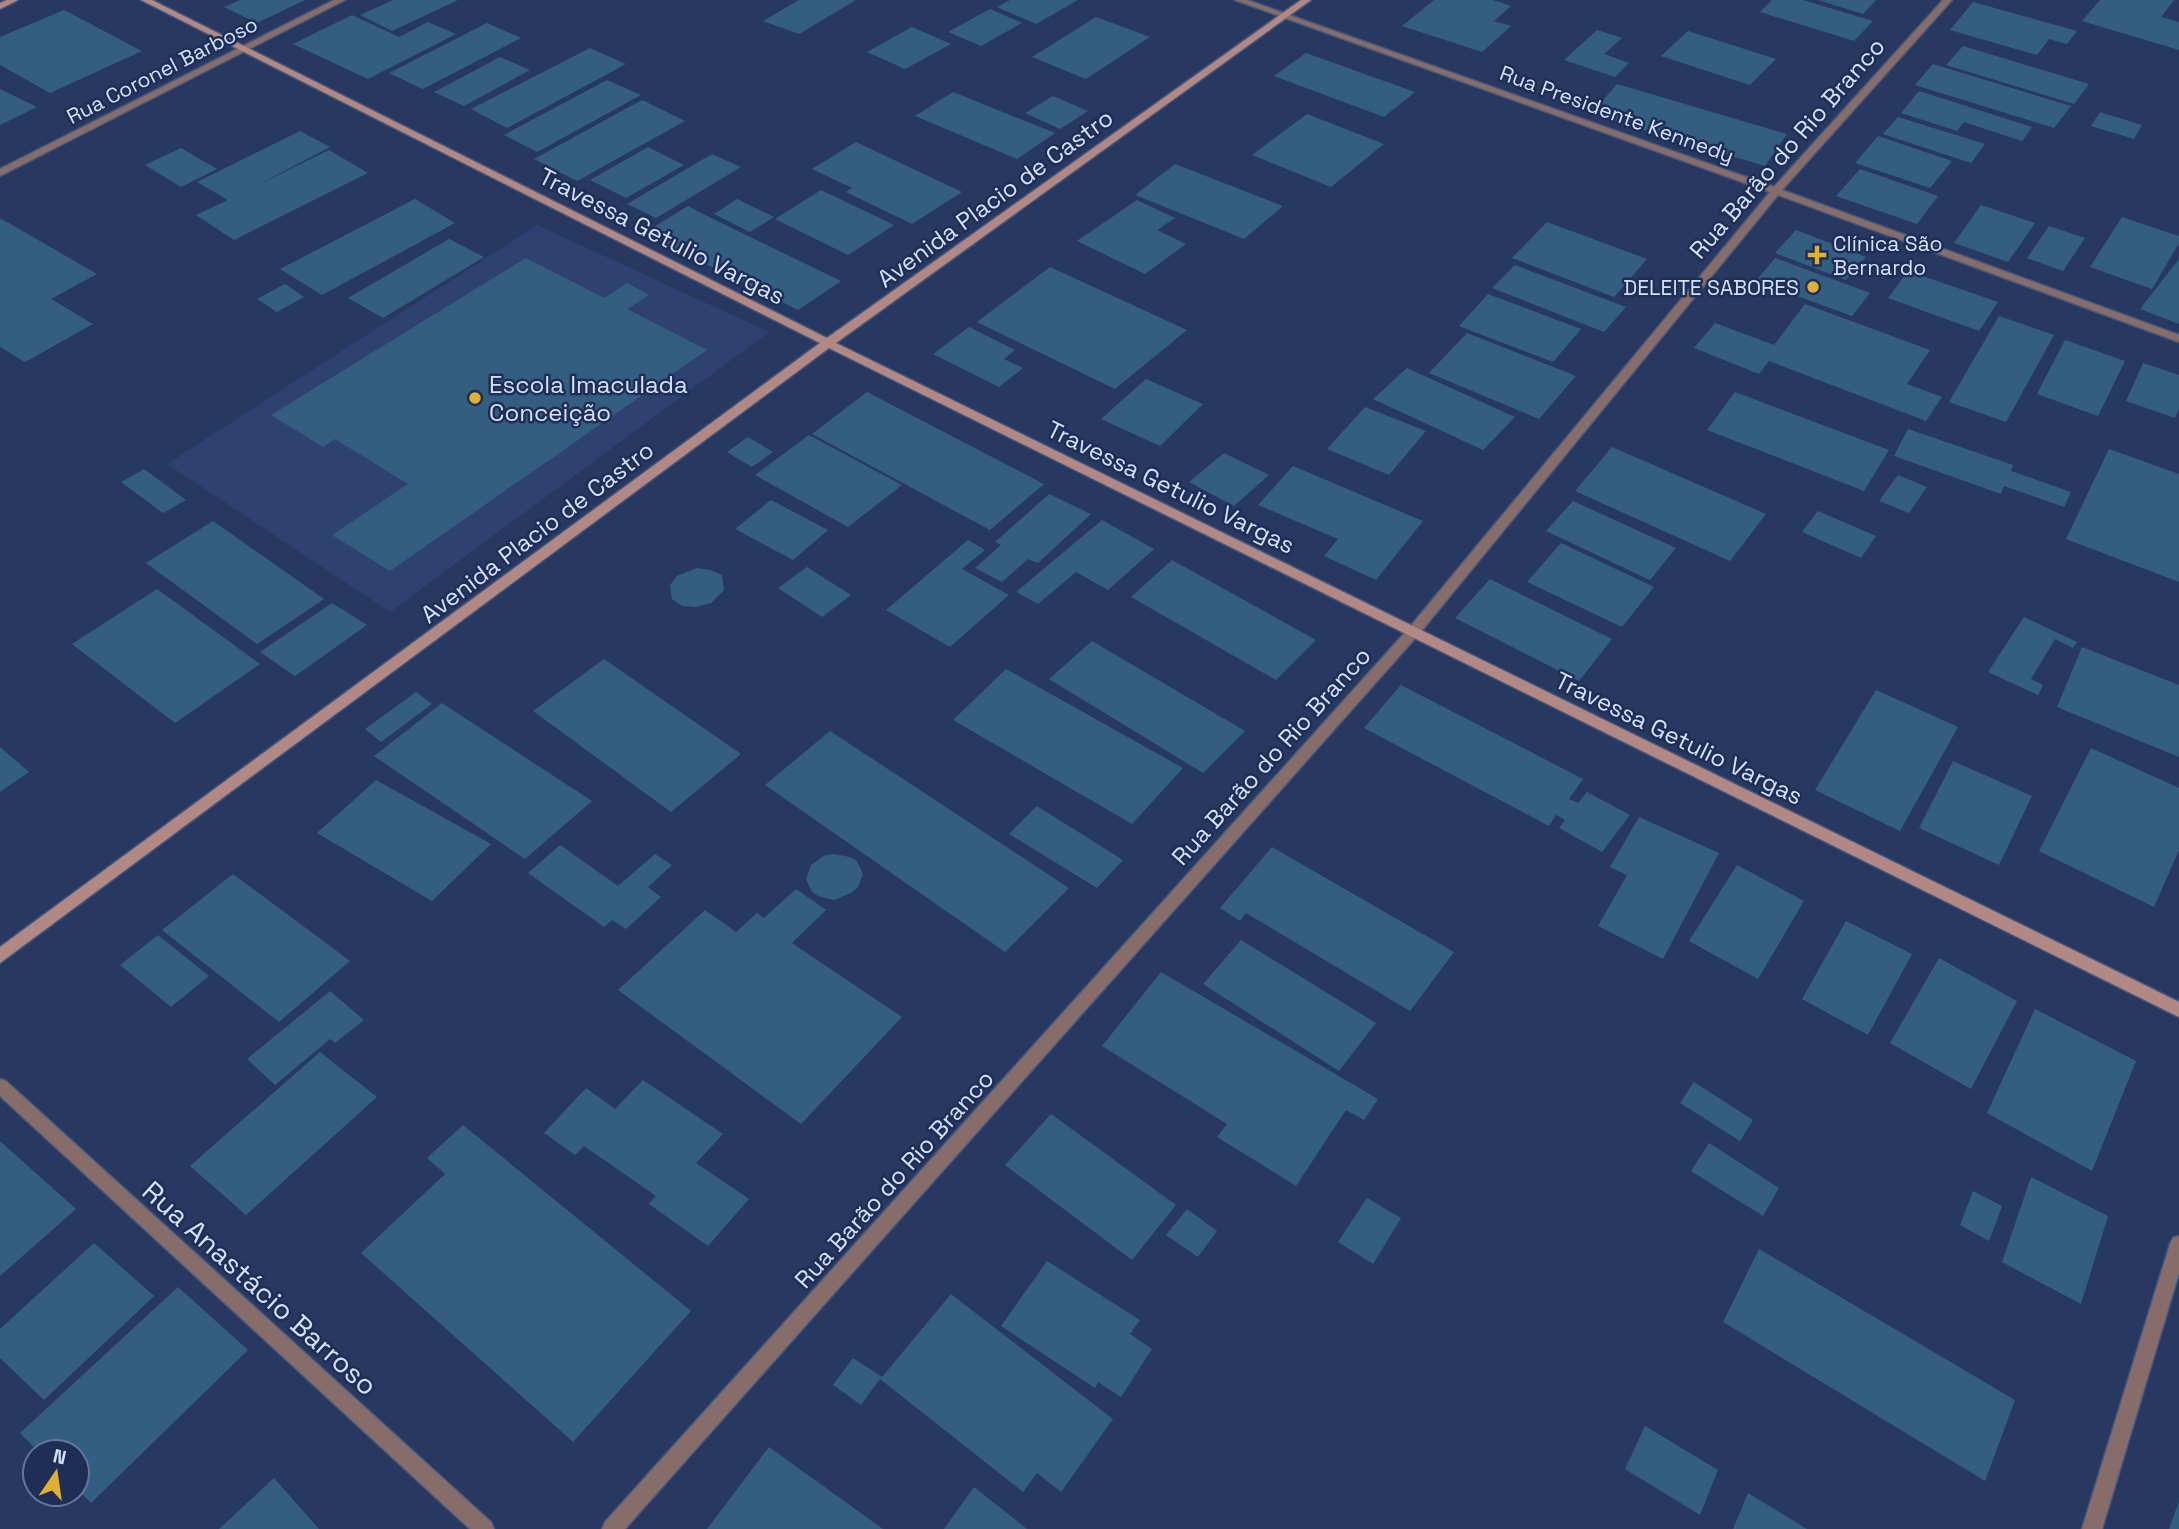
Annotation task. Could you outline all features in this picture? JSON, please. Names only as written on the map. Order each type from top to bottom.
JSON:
[{"type":"street","points":[[0,6],[14,0]]},
{"type":"street","name":"Travessa Getulio Vargas","points":[[145,0],[828,343],[2179,1010]]},
{"type":"street","name":"Rua Coronel Barboso","points":[[0,173],[341,0]]},
{"type":"street","name":"Rua Presidente Kennedy","points":[[1239,0],[1776,191],[2179,339]]},
{"type":"street","name":"Avenida Placio de Castro","points":[[0,956],[828,343],[1307,0]]},
{"type":"street","name":"Rua Barão do Rio Branco","points":[[612,1529],[1414,631],[1776,191],[1948,0]]},
{"type":"street","name":"Rua Anastácio Barroso","points":[[0,1086],[484,1529]]},
{"type":"street","points":[[2092,1529],[2179,1244]]},
{"type":"shaded area","name":"Escola Imaculada Conceição","points":[[537,225],[769,332],[390,612],[167,464]]},
{"type":"building","points":[[240,0],[305,0],[257,23],[224,7]]},
{"type":"building","points":[[393,0],[458,0],[392,31],[360,15]]},
{"type":"building","points":[[799,0],[856,0],[799,34],[763,21]]},
{"type":"building","points":[[1010,0],[1078,0],[1036,24],[997,7]]},
{"type":"building","points":[[1434,0],[1493,0],[1511,6],[1494,21],[1511,26],[1482,52],[1402,26]]},
{"type":"building","points":[[1772,0],[1803,0],[1873,21],[1854,41],[1760,12]]},
{"type":"building","points":[[1818,0],[1876,0],[1863,14]]},
{"type":"building","points":[[2100,0],[2174,0],[2161,17],[2179,22],[2179,50],[2082,21]]},
{"type":"building","points":[[1973,2],[2077,31],[2067,44],[2049,39],[2037,55],[1950,30]]},
{"type":"building","points":[[990,9],[1022,23],[981,46],[948,32]]},
{"type":"building","points":[[64,10],[142,51],[50,93],[0,65],[0,37]]},
{"type":"building","points":[[352,15],[399,37],[428,22],[456,34],[368,79],[293,44]]},
{"type":"building","points":[[1096,17],[1150,37],[1086,79],[1032,57]]},
{"type":"building","points":[[487,23],[521,38],[423,89],[389,73]]},
{"type":"building","points":[[912,27],[951,44],[905,69],[867,52]]},
{"type":"building","points":[[1597,30],[1622,38],[1604,54],[1629,63],[1615,77],[1564,60]]},
{"type":"building","points":[[1688,31],[1776,59],[1750,85],[1661,56]]},
{"type":"building","points":[[1963,46],[2089,84],[2074,104],[1946,65]]},
{"type":"building","points":[[590,48],[626,64],[507,128],[471,109]]},
{"type":"building","points":[[1306,53],[1415,92],[1384,117],[1274,76]]},
{"type":"building","points":[[500,57],[530,70],[464,106],[434,92]]},
{"type":"building","points":[[1933,64],[2071,106],[2054,128],[1915,85]]},
{"type":"building","points":[[607,80],[641,95],[537,152],[504,135]]},
{"type":"building","points":[[1617,84],[1787,134],[1765,166],[1591,114]]},
{"type":"building","points":[[0,89],[37,107],[0,125]]},
{"type":"building","points":[[1919,91],[2032,127],[2022,141],[1964,122],[1957,131],[1901,113]]},
{"type":"building","points":[[953,92],[1055,133],[1017,159],[915,116]]},
{"type":"building","points":[[1053,96],[1088,111],[1060,129],[1025,113]]},
{"type":"building","points":[[642,100],[685,121],[577,181],[534,159]]},
{"type":"building","points":[[2100,112],[2142,125],[2134,139],[2091,126]]},
{"type":"building","points":[[1307,114],[1384,144],[1331,187],[1252,155]]},
{"type":"building","points":[[1898,117],[1985,144],[1971,163],[1883,134]]},
{"type":"building","points":[[300,131],[330,147],[254,187],[329,150],[368,173],[234,240],[196,215],[228,200],[197,182]]},
{"type":"building","points":[[1878,136],[1952,161],[1930,188],[1855,163]]},
{"type":"building","points":[[856,142],[962,192],[912,224],[846,192],[852,188],[812,169]]},
{"type":"building","points":[[648,147],[684,165],[626,198],[590,180]]},
{"type":"building","points":[[181,148],[217,169],[181,187],[145,165]]},
{"type":"building","points":[[712,154],[741,167],[656,218],[627,204]]},
{"type":"building","points":[[1175,164],[1283,206],[1244,239],[1135,195]]},
{"type":"building","points":[[1860,169],[1938,196],[1917,224],[1836,196]]},
{"type":"building","points":[[821,190],[894,225],[848,255],[775,219]]},
{"type":"building","points":[[415,199],[455,223],[322,295],[280,269]]},
{"type":"building","points":[[737,199],[774,217],[750,232],[714,214]]},
{"type":"building","points":[[1137,200],[1175,218],[1157,230],[1186,244],[1145,274],[1077,241]]},
{"type":"building","points":[[1981,205],[2035,223],[2008,262],[1954,243]]},
{"type":"building","points":[[688,206],[841,281],[798,310],[644,233]]},
{"type":"building","points":[[2122,217],[2179,236],[2179,243],[2152,289],[2090,267]]},
{"type":"building","points":[[0,218],[97,274],[51,299],[93,324],[25,362],[0,347]]},
{"type":"building","points":[[1547,222],[1647,259],[1614,297],[1512,258]]},
{"type":"building","points":[[2049,226],[2085,238],[2063,271],[2027,258]]},
{"type":"building","points":[[1796,230],[1866,257],[1846,280],[1775,253]]},
{"type":"building","points":[[449,239],[484,257],[383,318],[348,298]]},
{"type":"building","points":[[526,258],[604,298],[627,283],[649,295],[627,309],[707,350],[390,571],[332,535],[408,484],[335,439],[323,447],[271,415]]},
{"type":"building","name":"DELEITE SABORES","points":[[1775,258],[1870,293],[1852,316],[1756,281]]},
{"type":"building","points":[[2179,259],[2179,324],[2140,309]]},
{"type":"building","points":[[1515,265],[1626,307],[1604,332],[1492,288]]},
{"type":"building","points":[[1050,267],[1187,330],[1115,389],[977,322]]},
{"type":"building","points":[[1908,271],[1998,302],[1979,331],[1888,298]]},
{"type":"building","points":[[285,284],[304,297],[277,312],[257,299]]},
{"type":"building","points":[[1488,294],[1581,329],[1553,362],[1459,326]]},
{"type":"building","points":[[1805,304],[1930,350],[1907,384],[1942,397],[1926,421],[1769,361],[1759,374],[1694,348],[1715,323],[1774,345]]},
{"type":"building","points":[[1999,316],[2054,335],[2006,422],[1949,402]]},
{"type":"building","points":[[969,327],[1015,350],[1004,359],[1023,368],[999,387],[933,354]]},
{"type":"building","points":[[1467,333],[1576,376],[1539,419],[1429,373]]},
{"type":"building","points":[[2065,340],[2125,361],[2098,416],[2037,394]]},
{"type":"building","points":[[2143,363],[2179,375],[2179,408],[2175,418],[2126,401]]},
{"type":"building","points":[[1407,368],[1515,417],[1483,450],[1373,399]]},
{"type":"building","points":[[1146,379],[1203,404],[1160,446],[1101,419]]},
{"type":"building","points":[[867,392],[1044,484],[990,530],[812,434]]},
{"type":"building","points":[[1735,392],[1889,450],[1864,491],[1707,430]]},
{"type":"building","points":[[1365,407],[1426,431],[1389,475],[1327,449]]},
{"type":"building","points":[[1908,429],[2013,465],[2011,471],[2071,492],[2064,507],[2004,486],[2001,494],[1894,456]]},
{"type":"building","points":[[809,435],[902,485],[848,527],[755,475]]},
{"type":"building","points":[[748,437],[773,452],[752,467],[727,452]]},
{"type":"building","points":[[1612,447],[1766,514],[1730,561],[1575,491]]},
{"type":"building","points":[[2109,449],[2179,474],[2179,582],[2066,539]]},
{"type":"building","points":[[1224,453],[1269,475],[1234,506],[1189,482]]},
{"type":"building","points":[[1293,466],[1423,521],[1376,580],[1324,556],[1338,539],[1258,505]]},
{"type":"building","points":[[144,469],[186,500],[163,513],[121,482]]},
{"type":"building","points":[[1898,475],[1927,487],[1909,513],[1879,501]]},
{"type":"building","points":[[1049,494],[1091,514],[1038,563],[1028,559],[1002,582],[975,568],[1001,545],[995,542]]},
{"type":"building","points":[[771,500],[828,530],[793,560],[735,529]]},
{"type":"building","points":[[1573,501],[1676,548],[1650,580],[1546,531]]},
{"type":"building","points":[[1818,511],[1876,536],[1861,558],[1802,532]]},
{"type":"building","points":[[1102,520],[1154,549],[1108,590],[1076,572],[1038,604],[1016,592]]},
{"type":"building","points":[[213,521],[324,599],[257,644],[146,563]]},
{"type":"building","points":[[968,540],[985,550],[962,569],[1009,595],[950,647],[886,610]]},
{"type":"building","points":[[1561,543],[1654,587],[1622,627],[1527,582]]},
{"type":"building","points":[[1172,560],[1316,640],[1276,680],[1131,597]]},
{"type":"building","points":[[807,567],[851,595],[822,617],[778,588]]},
{"type":"building","points":[[697,568],[722,575],[724,590],[711,603],[696,607],[682,606],[672,599],[670,585],[677,576]]},
{"type":"building","points":[[1490,579],[1612,639],[1579,681],[1455,618]]},
{"type":"building","points":[[157,589],[260,664],[175,723],[72,644]]},
{"type":"building","points":[[332,603],[367,625],[295,676],[260,652]]},
{"type":"building","points":[[2024,617],[2077,642],[2073,648],[2055,639],[2031,679],[2043,685],[2038,695],[1988,672]]},
{"type":"building","points":[[1092,641],[1245,731],[1203,773],[1049,679]]},
{"type":"building","points":[[2082,647],[2179,685],[2179,757],[2057,707]]},
{"type":"building","points":[[604,659],[741,754],[671,812],[533,711]]},
{"type":"building","points":[[1006,669],[1183,768],[1132,824],[953,720]]},
{"type":"building","points":[[1401,685],[1583,779],[1569,799],[1578,803],[1587,792],[1630,815],[1602,852],[1559,828],[1565,820],[1556,815],[1549,826],[1364,728]]},
{"type":"building","points":[[1876,690],[1958,727],[1900,831],[1815,790]]},
{"type":"building","points":[[416,692],[432,704],[381,742],[365,729]]},
{"type":"building","points":[[442,703],[592,801],[525,859],[374,756]]},
{"type":"building","points":[[830,731],[1069,888],[1005,952],[765,785]]},
{"type":"building","points":[[0,747],[29,772],[0,792]]},
{"type":"building","points":[[2091,748],[2179,788],[2179,850],[2154,907],[2039,851]]},
{"type":"building","points":[[1953,761],[2032,796],[1999,865],[1919,828]]},
{"type":"building","points":[[376,780],[491,844],[432,901],[317,833]]},
{"type":"building","points":[[1037,806],[1123,860],[1097,888],[1009,834]]},
{"type":"building","points":[[1639,817],[1719,853],[1663,959],[1598,926],[1627,875],[1610,867]]},
{"type":"building","points":[[560,845],[618,886],[655,854],[672,865],[648,887],[661,897],[626,929],[612,920],[604,927],[528,873]]},
{"type":"building","points":[[1272,847],[1454,952],[1410,1011],[1246,913],[1240,921],[1220,908]]},
{"type":"building","points":[[834,854],[857,861],[863,874],[858,887],[834,900],[812,892],[806,879],[811,865],[825,855]]},
{"type":"building","points":[[1737,865],[1804,901],[1758,979],[1689,941]]},
{"type":"building","points":[[233,874],[350,961],[279,1022],[162,930]]},
{"type":"building","points":[[796,889],[826,910],[792,943],[902,1017],[801,1124],[618,990],[705,910],[736,932],[757,913],[764,918]]},
{"type":"building","points":[[1846,921],[1912,954],[1868,1035],[1802,999]]},
{"type":"building","points":[[158,935],[209,976],[171,1007],[120,965]]},
{"type":"building","points":[[1241,940],[1376,1023],[1339,1071],[1203,984]]},
{"type":"building","points":[[1939,958],[2017,1001],[1971,1089],[1890,1043]]},
{"type":"building","points":[[1161,972],[1378,1099],[1364,1120],[1346,1110],[1296,1186],[1217,1137],[1227,1124],[1102,1046]]},
{"type":"building","points":[[330,991],[364,1020],[335,1043],[330,1039],[275,1085],[247,1059]]},
{"type":"building","points":[[2035,1009],[2136,1061],[2092,1171],[1987,1113]]},
{"type":"building","points":[[320,1052],[377,1097],[246,1215],[190,1166]]},
{"type":"building","points":[[643,1080],[723,1134],[696,1163],[749,1199],[708,1246],[649,1204],[656,1196],[584,1146],[575,1155],[544,1133],[586,1088],[615,1109]]},
{"type":"building","points":[[1694,1082],[1753,1120],[1740,1141],[1680,1103]]},
{"type":"building","points":[[1051,1114],[1176,1205],[1132,1260],[1005,1165]]},
{"type":"building","points":[[463,1125],[691,1311],[573,1442],[361,1253],[445,1174],[427,1158]]},
{"type":"building","points":[[0,1141],[76,1209],[0,1276]]},
{"type":"building","points":[[1709,1143],[1779,1188],[1763,1216],[1691,1171]]},
{"type":"building","points":[[2031,1177],[2108,1216],[2081,1304],[2002,1262]]},
{"type":"building","points":[[1973,1191],[2002,1206],[1989,1241],[1960,1225]]},
{"type":"building","points":[[1367,1198],[1401,1218],[1373,1264],[1338,1242]]},
{"type":"building","points":[[1187,1209],[1217,1231],[1198,1257],[1166,1235]]},
{"type":"building","points":[[94,1243],[154,1296],[44,1400],[0,1358],[0,1329]]},
{"type":"building","points":[[1759,1249],[2015,1400],[1985,1481],[1723,1322]]},
{"type":"building","points":[[1047,1261],[1140,1320],[1130,1334],[1152,1349],[1121,1397],[1098,1382],[1095,1388],[1001,1326]]},
{"type":"building","points":[[178,1287],[248,1350],[91,1503],[91,1438],[25,1438],[20,1433]]},
{"type":"building","points":[[951,1294],[1113,1419],[1061,1492],[1037,1473],[1023,1492],[880,1379],[861,1405],[833,1385],[853,1358],[882,1377]]},
{"type":"building","points":[[1645,1426],[1718,1470],[1700,1515],[1625,1469]]},
{"type":"building","points":[[769,1447],[883,1529],[707,1529]]},
{"type":"building","points":[[274,1478],[319,1529],[219,1529]]},
{"type":"building","points":[[974,1487],[1027,1529],[944,1529]]},
{"type":"building","points":[[1748,1493],[1807,1529],[1733,1529]]},
{"type":"building","points":[[2179,1501],[2179,1529],[2169,1529]]},
{"type":"place","name":"Clínica São Bernardo","points":[[1817,255]]},
{"type":"place","name":"DELEITE SABORES","points":[[1813,287]]},
{"type":"place","name":"Escola Imaculada Conceição","points":[[475,398]]}]
